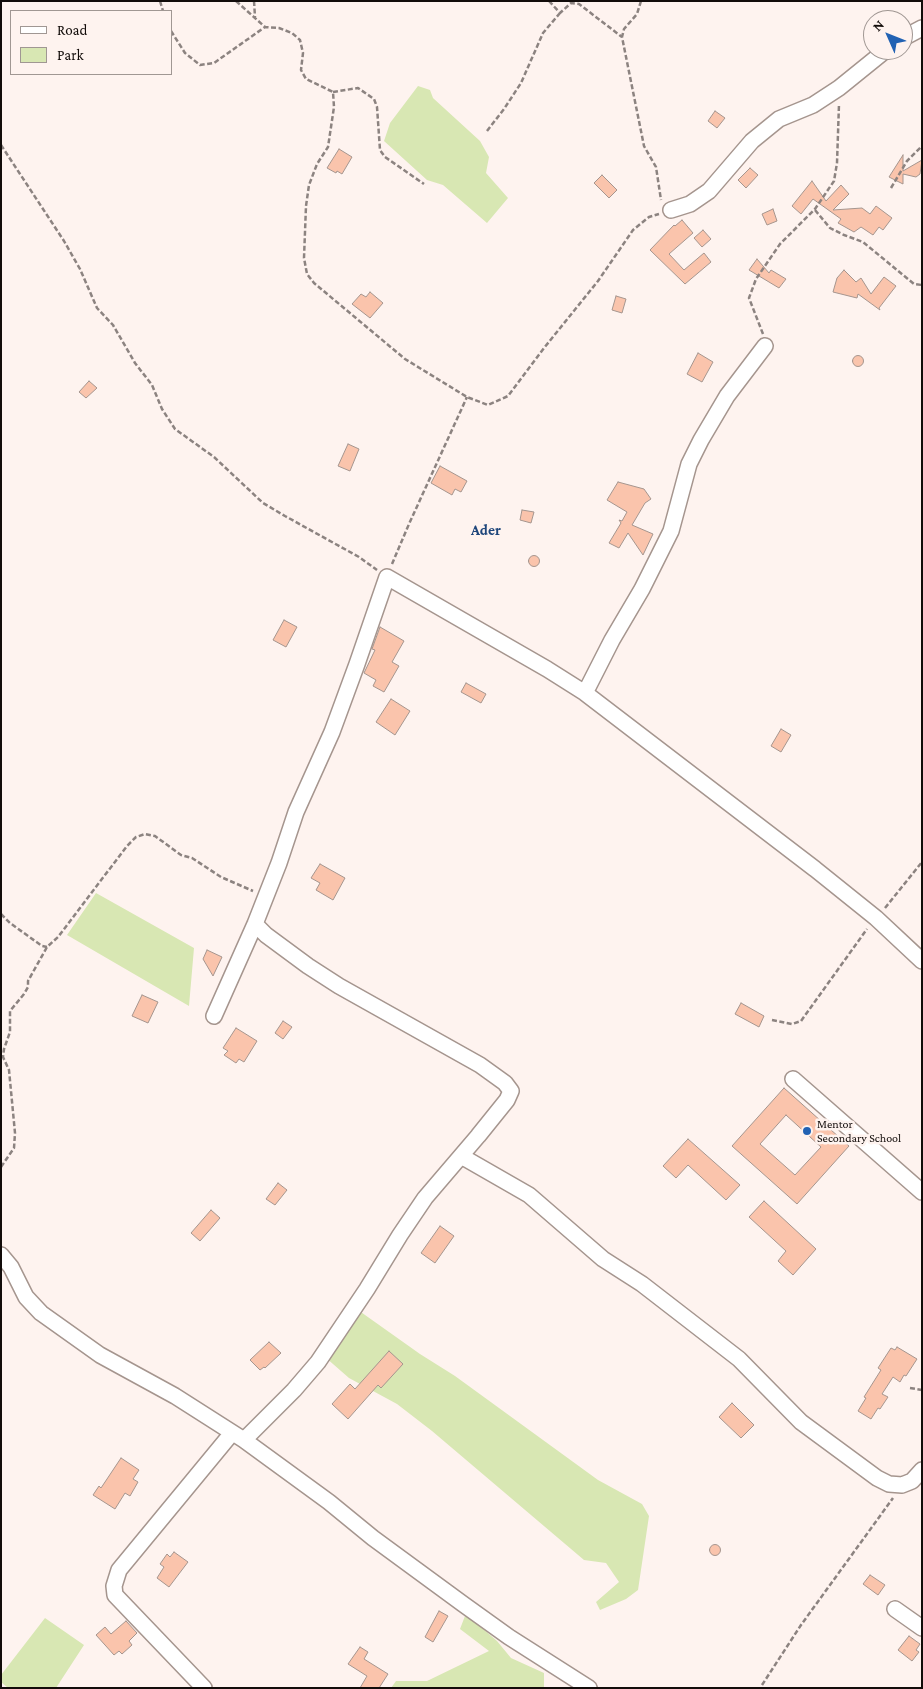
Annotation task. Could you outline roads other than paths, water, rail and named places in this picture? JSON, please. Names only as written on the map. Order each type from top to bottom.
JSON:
[{"type":"street","points":[[671,210],[690,204],[709,191],[752,141],[779,119],[813,105],[839,88],[874,60]]},
{"type":"street","points":[[585,693],[609,645],[642,589],[671,531],[689,464],[701,440],[727,396],[765,346]]},
{"type":"street","points":[[214,1016],[280,863],[296,812],[358,664],[386,577],[547,669],[585,693],[807,862],[876,918],[922,961]]},
{"type":"street","points":[[204,1688],[115,1595],[114,1586],[119,1570],[238,1437],[294,1390],[318,1362],[425,1198],[508,1100],[511,1091],[480,1065],[315,971],[266,935],[255,924]]},
{"type":"street","points":[[793,1079],[922,1192]]},
{"type":"street","points":[[462,1156],[529,1195],[603,1259],[642,1284],[739,1359],[801,1422],[847,1458],[882,1482],[889,1484],[914,1481]]},
{"type":"street","points":[[1,1255],[11,1267],[26,1297],[41,1313],[100,1355],[175,1396],[238,1437],[329,1502],[380,1543],[494,1626],[589,1688]]},
{"type":"street","points":[[895,1609],[922,1628]]},
{"type":"place","name":"Mentor Secondary School","points":[[807,1131]]},
{"type":"district","name":"Ader","points":[[486,530]]}]
